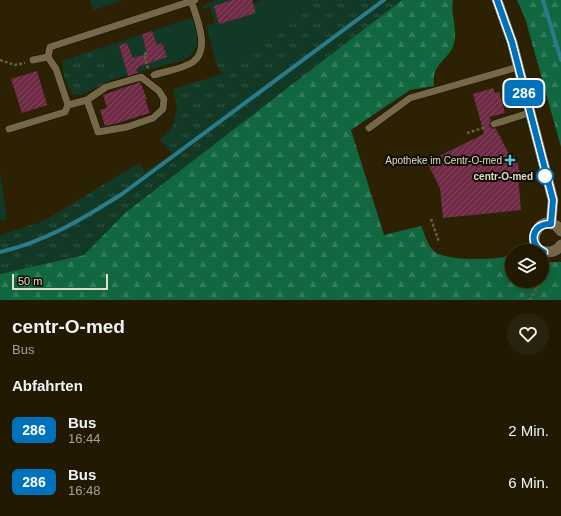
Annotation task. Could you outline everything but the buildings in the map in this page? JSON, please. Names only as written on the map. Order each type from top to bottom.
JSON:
[{"type":"street","points":[[497,0],[512,42],[529,113],[553,200],[551,224]]},
{"type":"street","points":[[561,231],[558,227],[551,224],[545,224],[539,226],[535,232],[534,238],[535,244],[544,252],[556,250],[561,245]]},
{"type":"lane","points":[[9,129],[65,112],[68,105],[56,69],[48,57],[50,47],[193,0],[202,35],[200,52],[194,61],[186,65],[154,75]]},
{"type":"lane","points":[[33,60],[48,57]]},
{"type":"lane","points":[[369,128],[410,98],[518,67]]},
{"type":"lane","points":[[68,105],[87,100],[106,88],[141,77],[159,91],[164,99],[163,109],[153,118],[127,127],[98,132],[87,100]]},
{"type":"lane","points":[[494,124],[529,113]]},
{"type":"path","points":[[147,53],[144,54],[149,71],[154,75]]},
{"type":"path","points":[[0,60],[15,64],[33,60]]},
{"type":"path","points":[[467,133],[494,124]]},
{"type":"path","points":[[431,219],[439,242]]},
{"type":"path","points":[[549,266],[551,252]]},
{"type":"path","points":[[530,300],[537,288]]},
{"type":"green space","points":[[90,0],[124,0],[93,10]]},
{"type":"green space","points":[[218,0],[232,0],[214,6],[219,24],[207,28],[206,26],[215,23],[210,7],[201,9],[206,4]]},
{"type":"green space","points":[[263,0],[297,0],[301,16],[251,51],[216,63],[207,28]]},
{"type":"green space","points":[[297,0],[402,0],[125,213],[84,255],[0,274],[0,235],[42,222],[139,163],[145,172],[172,154],[160,140],[173,126],[177,107],[173,89],[222,74],[216,63],[251,51],[301,16]]},
{"type":"green space","points":[[402,0],[453,0],[452,11],[455,27],[454,43],[451,51],[435,72],[434,86],[410,90],[351,130],[384,235],[421,226],[432,249],[447,257],[488,259],[505,257],[505,288],[549,288],[549,262],[561,262],[561,300],[0,300],[0,274],[84,255],[125,213]]},
{"type":"green space","points":[[517,0],[561,0],[561,147],[525,18]]},
{"type":"green space","points":[[193,17],[198,41],[197,46],[190,56],[184,60],[114,79],[103,47],[142,34],[150,63],[167,57],[162,43],[157,45],[152,31]]},
{"type":"green space","points":[[103,47],[114,79],[81,95],[75,95],[67,85],[62,61]]},
{"type":"green space","points":[[0,171],[7,219],[0,220]]},
{"type":"waterway","points":[[0,252],[17,248],[48,236],[79,220],[122,194],[384,0]]},
{"type":"waterway","points":[[543,0],[561,60]]},
{"type":"bus line","name":"286","points":[[497,0],[512,42],[545,176],[553,200],[551,224],[539,226],[535,232],[535,244]]},
{"type":"place","name":"Apotheke im Centr-O-med","points":[[510,160]]},
{"type":"place","name":"centr-O-med","points":[[545,176]]}]
